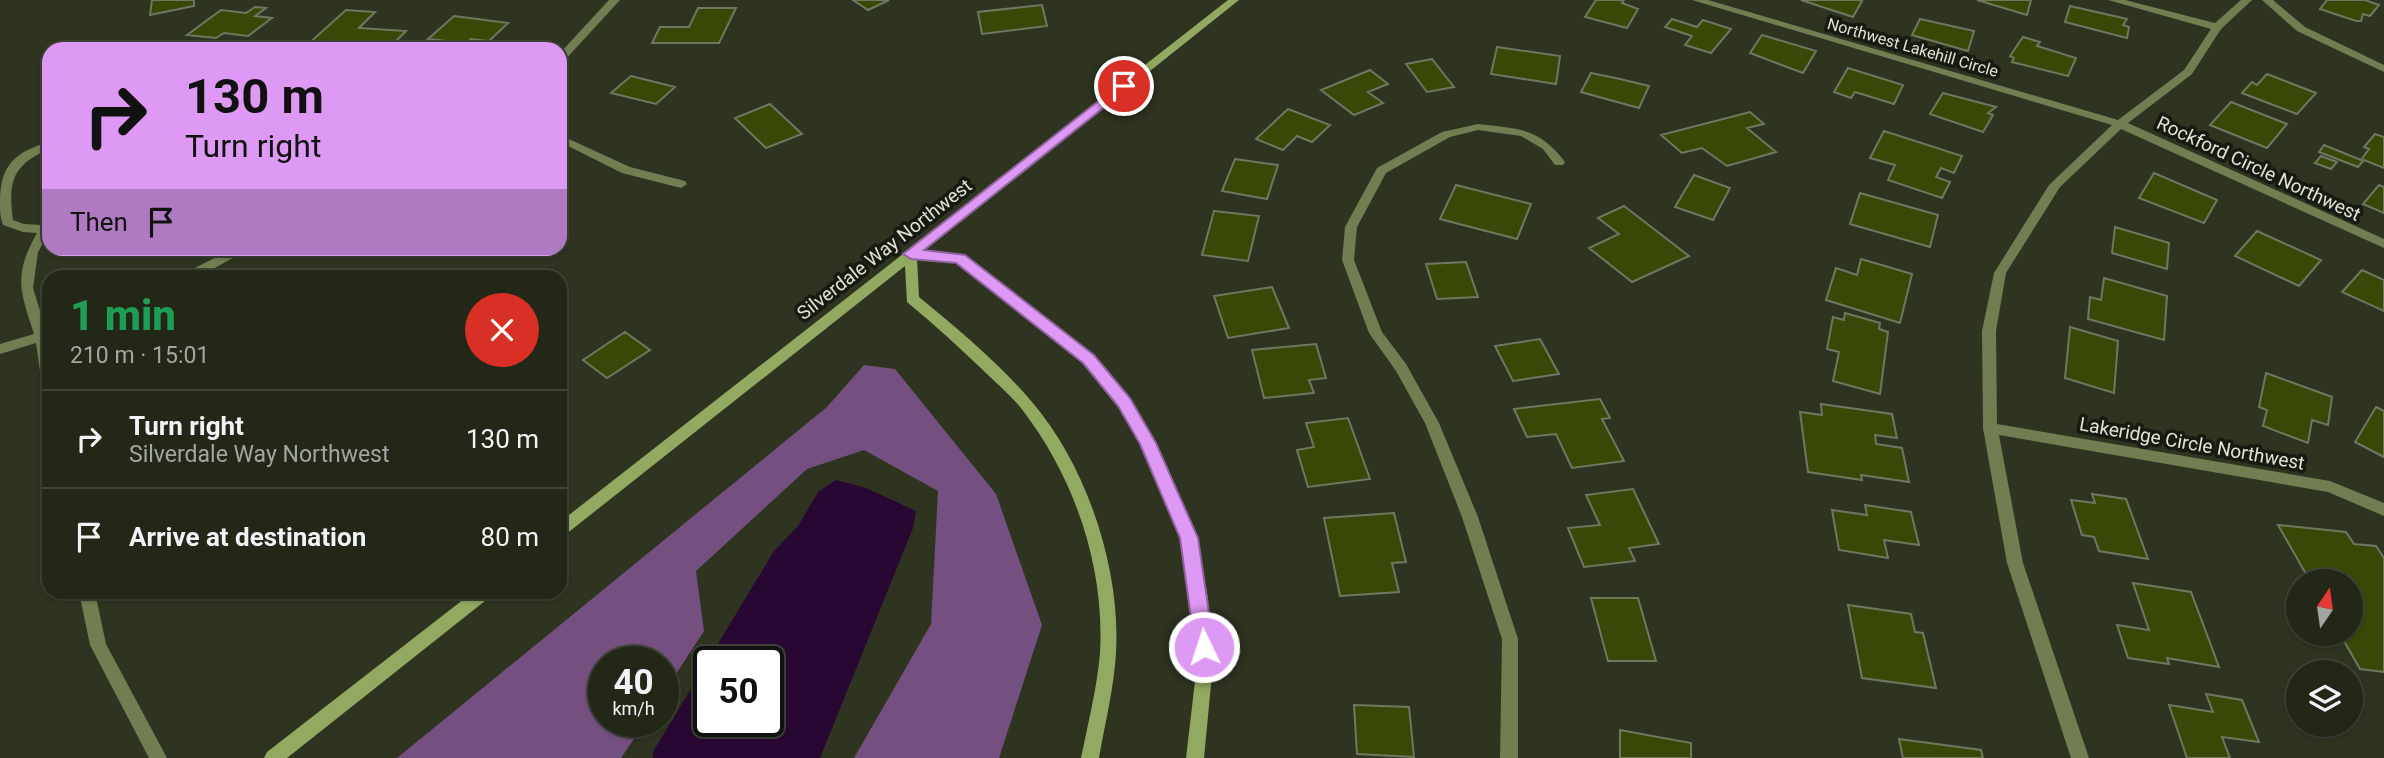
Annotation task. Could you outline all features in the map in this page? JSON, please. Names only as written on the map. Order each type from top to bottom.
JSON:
[{"type":"main road","name":"Silverdale Way Northwest","points":[[567,525],[1234,0]]},
{"type":"main road","points":[[1090,758],[1108,652],[1107,604],[1099,551],[1056,451],[1028,408],[952,331],[912,299],[911,254],[960,258],[1088,359],[1124,402],[1148,443],[1189,538],[1200,599],[1205,664],[1195,758]]},
{"type":"main road","points":[[273,758],[475,599]]},
{"type":"street","points":[[567,51],[615,0]]},
{"type":"street","name":"Northwest Lakehill Circle","points":[[1697,0],[2119,124]]},
{"type":"street","points":[[2113,0],[2217,27]]},
{"type":"street","points":[[2080,758],[2015,563],[1990,428],[1989,331],[2000,273],[2055,185],[2119,124],[2188,72],[2217,27],[2247,0]]},
{"type":"street","points":[[2267,0],[2301,29],[2384,69]]},
{"type":"street","name":"Rockford Circle Northwest","points":[[2119,124],[2384,244]]},
{"type":"street","points":[[1509,758],[1510,639],[1470,517],[1432,423],[1401,368],[1376,333],[1348,260],[1351,227],[1381,172],[1446,134],[1478,127],[1524,133],[1547,147],[1559,162]]},
{"type":"street","points":[[567,141],[626,170],[681,184]]},
{"type":"street","points":[[42,147],[26,153],[13,166],[2,188],[7,222],[23,228],[42,226]]},
{"type":"street","points":[[42,233],[32,252],[26,288],[42,326]]},
{"type":"street","points":[[202,270],[229,256]]},
{"type":"street","points":[[0,349],[42,336]]},
{"type":"street","name":"Lakeridge Circle Northwest","points":[[1990,428],[2330,487],[2384,510]]},
{"type":"street","points":[[88,599],[98,645],[158,758]]},
{"type":"shaded area","points":[[864,365],[895,369],[996,494],[1042,625],[999,758],[854,758],[931,624],[938,491],[864,450],[807,469],[696,571],[704,631],[679,669],[679,646],[588,646],[588,737],[635,737],[621,758],[397,758],[827,407]]},
{"type":"shaded area","points":[[836,480],[866,488],[916,511],[913,528],[820,758],[653,758],[653,752],[662,737],[679,737],[679,709],[693,686],[693,737],[784,737],[784,646],[717,646],[774,551],[798,526],[818,492]]},
{"type":"building","points":[[152,0],[194,0],[194,6],[150,15]]},
{"type":"building","points":[[853,0],[889,0],[868,10]]},
{"type":"building","points":[[1596,0],[1624,0],[1622,3],[1638,9],[1627,28],[1585,17]]},
{"type":"building","points":[[1801,0],[1859,0],[1862,1],[1853,17]]},
{"type":"building","points":[[1977,0],[2031,0],[2027,15]]},
{"type":"building","points":[[2327,0],[2365,0],[2379,5],[2370,16],[2363,14],[2361,21],[2356,21],[2320,9]]},
{"type":"building","points":[[1042,5],[1047,26],[982,34],[978,12]]},
{"type":"building","points":[[2070,6],[2127,19],[2123,25],[2129,27],[2127,38],[2065,22]]},
{"type":"building","points":[[255,7],[266,8],[255,16],[272,18],[248,36],[224,33],[216,38],[187,35],[221,10],[246,13]]},
{"type":"building","points":[[698,8],[736,8],[719,43],[652,43],[660,27],[689,27]]},
{"type":"building","points":[[346,10],[375,12],[359,28],[406,31],[395,42],[310,42]]},
{"type":"building","points":[[454,16],[508,23],[489,41],[428,39]]},
{"type":"building","points":[[1672,19],[1697,27],[1703,20],[1731,29],[1711,53],[1685,45],[1692,36],[1665,27]]},
{"type":"building","points":[[1920,19],[1974,31],[1968,51],[1912,35]]},
{"type":"building","points":[[1762,35],[1816,51],[1803,73],[1750,53]]},
{"type":"building","points":[[2023,37],[2040,42],[2037,46],[2076,58],[2068,76],[2012,62],[2014,58],[2010,56]]},
{"type":"building","points":[[1497,47],[1560,56],[1556,84],[1491,74]]},
{"type":"building","points":[[1432,59],[1454,87],[1427,92],[1406,64]]},
{"type":"building","points":[[1848,68],[1903,85],[1894,104],[1855,92],[1851,98],[1834,92]]},
{"type":"building","points":[[1370,70],[1388,84],[1368,92],[1383,103],[1354,115],[1321,90]]},
{"type":"building","points":[[1591,73],[1649,86],[1639,108],[1581,92]]},
{"type":"building","points":[[2267,74],[2316,93],[2297,114],[2242,93],[2252,82],[2257,85]]},
{"type":"building","points":[[631,76],[675,87],[656,104],[611,93]]},
{"type":"building","points":[[1943,93],[1996,107],[1988,113],[1993,115],[1983,132],[1930,114]]},
{"type":"building","points":[[2231,102],[2287,124],[2267,148],[2210,125]]},
{"type":"building","points":[[770,104],[802,134],[766,148],[735,118]]},
{"type":"building","points":[[1288,109],[1330,125],[1312,142],[1297,136],[1283,150],[1256,139]]},
{"type":"building","points":[[1750,112],[1764,124],[1747,128],[1776,152],[1727,166],[1702,148],[1682,153],[1661,135]]},
{"type":"building","points":[[1884,131],[1962,156],[1954,173],[1941,168],[1936,177],[1950,182],[1942,198],[1888,180],[1895,165],[1870,158]]},
{"type":"building","points":[[2375,134],[2384,137],[2384,168],[2364,160],[2358,167],[2319,152],[2324,145],[2361,160],[2369,149],[2364,147]]},
{"type":"building","points":[[2321,156],[2337,162],[2331,169],[2315,163]]},
{"type":"building","points":[[1235,159],[1278,165],[1267,199],[1222,191]]},
{"type":"building","points":[[2154,173],[2217,200],[2204,223],[2139,198]]},
{"type":"building","points":[[1694,175],[1730,188],[1713,220],[1675,207]]},
{"type":"building","points":[[1456,185],[1531,204],[1517,239],[1440,219]]},
{"type":"building","points":[[2379,185],[2384,187],[2384,213],[2363,204]]},
{"type":"building","points":[[1860,193],[1938,215],[1930,247],[1850,224]]},
{"type":"building","points":[[1624,206],[1689,256],[1632,282],[1589,248],[1619,234],[1598,218]]},
{"type":"building","points":[[1214,211],[1259,216],[1248,261],[1202,255]]},
{"type":"building","points":[[2115,227],[2169,243],[2167,269],[2112,253]]},
{"type":"building","points":[[2257,231],[2321,260],[2299,286],[2235,256]]},
{"type":"building","points":[[1861,259],[1912,274],[1900,323],[1826,300],[1836,268],[1857,275]]},
{"type":"building","points":[[1466,262],[1478,297],[1437,299],[1426,264]]},
{"type":"building","points":[[2362,270],[2384,280],[2384,311],[2342,292]]},
{"type":"building","points":[[2104,278],[2167,296],[2164,340],[2088,319],[2090,297],[2101,300]]},
{"type":"building","points":[[1272,287],[1289,328],[1228,338],[1214,296]]},
{"type":"building","points":[[1845,313],[1880,323],[1879,329],[1888,332],[1880,394],[1833,381],[1839,352],[1827,349],[1833,317],[1844,320]]},
{"type":"building","points":[[2070,327],[2118,341],[2114,393],[2065,378]]},
{"type":"building","points":[[625,332],[650,350],[607,378],[583,360]]},
{"type":"building","points":[[1540,339],[1559,374],[1513,381],[1495,346]]},
{"type":"building","points":[[1316,344],[1326,378],[1309,380],[1314,393],[1264,398],[1252,350]]},
{"type":"building","points":[[2266,373],[2332,397],[2328,425],[2312,420],[2308,443],[2263,426],[2267,410],[2259,407]]},
{"type":"building","points":[[1600,399],[1610,418],[1602,419],[1624,461],[1572,468],[1556,434],[1527,437],[1514,409]]},
{"type":"building","points":[[1821,404],[1892,414],[1897,438],[1875,435],[1876,444],[1902,448],[1909,482],[1861,475],[1862,480],[1808,472],[1800,412],[1822,415]]},
{"type":"building","points":[[2376,407],[2384,411],[2384,457],[2355,442]]},
{"type":"building","points":[[1348,418],[1370,479],[1308,487],[1297,450],[1314,447],[1306,423]]},
{"type":"building","points":[[1633,489],[1659,544],[1629,548],[1635,561],[1584,567],[1568,528],[1600,525],[1586,495]]},
{"type":"building","points":[[2092,494],[2126,499],[2148,559],[2099,551],[2094,537],[2082,535],[2071,500],[2095,503]]},
{"type":"building","points":[[1865,505],[1911,512],[1919,545],[1884,540],[1888,558],[1839,550],[1832,510],[1867,515]]},
{"type":"building","points":[[1394,513],[1406,562],[1392,563],[1399,592],[1340,596],[1324,518]]},
{"type":"building","points":[[2278,525],[2346,532],[2354,544],[2376,546],[2384,558],[2384,672],[2363,669],[2363,660],[2355,660],[2347,646],[2363,646],[2363,569],[2303,569]]},
{"type":"building","points":[[2133,583],[2191,592],[2219,667],[2167,658],[2169,664],[2128,658],[2117,625],[2149,630]]},
{"type":"building","points":[[1591,598],[1638,598],[1656,661],[1608,661]]},
{"type":"building","points":[[1848,605],[1911,614],[1915,632],[1923,633],[1936,688],[1862,678]]},
{"type":"building","points":[[2206,694],[2242,700],[2259,742],[2222,737],[2230,758],[2187,758],[2169,705],[2213,712]]},
{"type":"building","points":[[1354,705],[1409,707],[1414,757],[1357,754]]},
{"type":"building","points":[[1620,730],[1691,743],[1691,758],[1620,758]]},
{"type":"building","points":[[1899,739],[1981,750],[1983,758],[1903,758]]},
{"type":"route","points":[[1124,86],[911,254],[960,258],[1088,359],[1124,402],[1148,443],[1189,538],[1200,599],[1204,647]]}]
